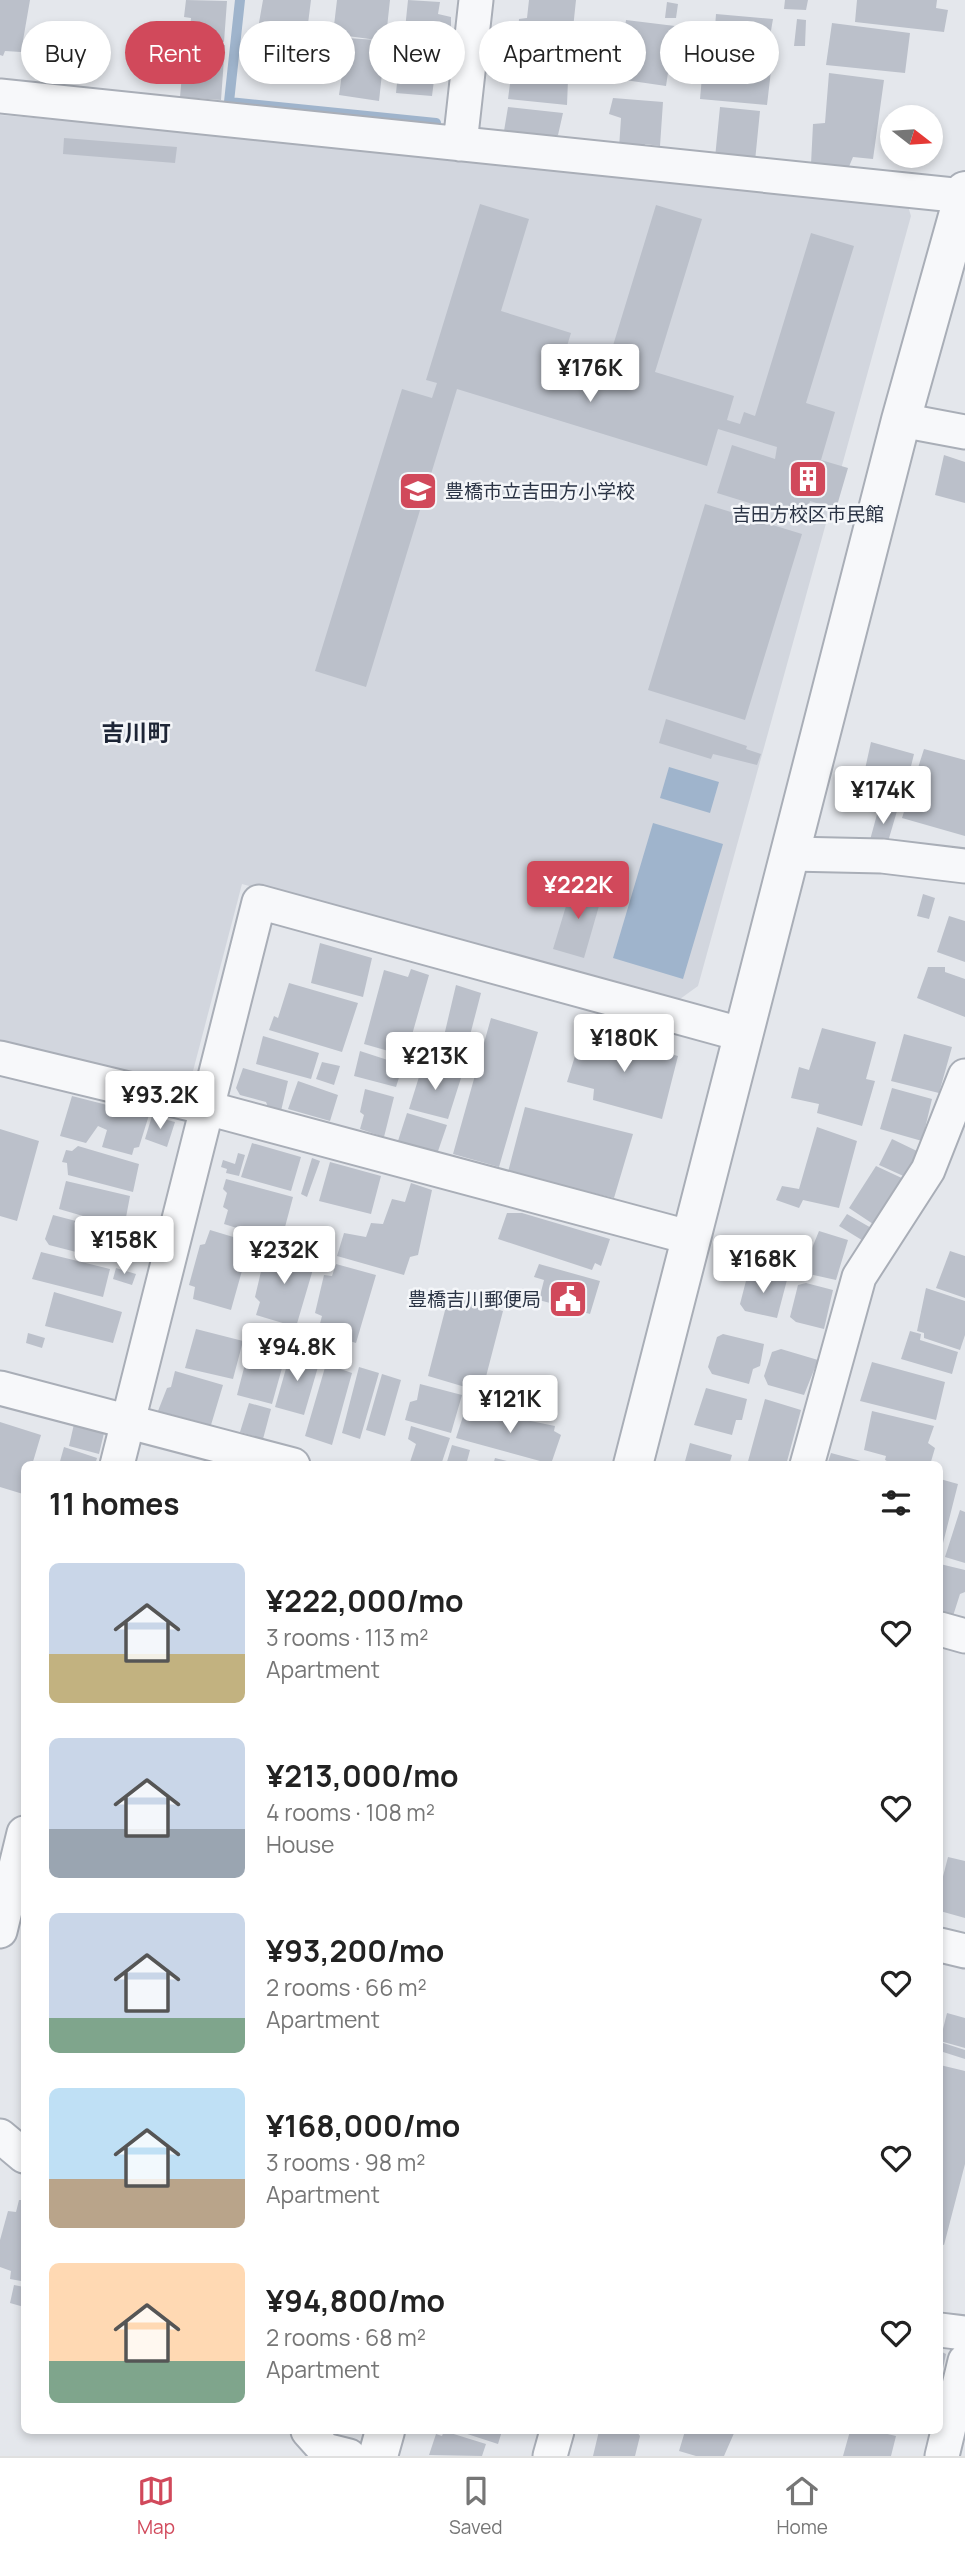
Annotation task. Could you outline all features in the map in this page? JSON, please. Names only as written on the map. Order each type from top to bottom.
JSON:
[{"type":"street","points":[[460,144],[477,0]]},
{"type":"street","points":[[0,96],[964,193],[957,252],[901,420],[634,1461]]},
{"type":"street","points":[[901,420],[965,432]]},
{"type":"street","points":[[791,854],[882,856],[965,866]]},
{"type":"street","points":[[118,1461],[259,902],[744,1035]]},
{"type":"street","points":[[0,1058],[207,1108],[692,1238]]},
{"type":"street","points":[[808,1461],[859,1277],[928,1170],[965,1076]]},
{"type":"street","points":[[0,1388],[128,1421],[250,1459]]},
{"type":"street","points":[[943,1630],[965,1636]]},
{"type":"street","points":[[0,1931],[21,1845]]},
{"type":"street","points":[[943,1946],[965,1951]]},
{"type":"street","points":[[0,2136],[21,2154]]},
{"type":"street","points":[[943,2330],[965,2333]]},
{"type":"street","points":[[942,2456],[965,2361]]},
{"type":"street","points":[[311,2434],[325,2450],[349,2456]]},
{"type":"street","points":[[378,2456],[384,2434]]},
{"type":"street","points":[[550,2456],[556,2434]]},
{"type":"shaded area","name":"豊橋市立吉田方小学校","points":[[0,115],[428,152],[907,203],[911,216],[698,986],[680,999],[242,884],[187,1094],[0,1046]]},
{"type":"water","points":[[669,767],[719,782],[710,813],[660,798]]},
{"type":"water","points":[[653,823],[723,844],[683,979],[613,958]]},
{"type":"building","points":[[0,0],[30,0],[26,21],[21,21],[21,52],[5,51],[3,56],[0,55]]},
{"type":"building","points":[[186,0],[227,1],[225,28],[225,21],[191,21],[191,18],[184,17]]},
{"type":"building","points":[[263,0],[311,0],[308,21],[259,21]]},
{"type":"building","points":[[337,0],[390,0],[388,21],[369,21],[369,39],[355,37],[355,21],[335,21]]},
{"type":"building","points":[[408,0],[440,2],[438,14],[451,17],[451,21],[406,21]]},
{"type":"building","points":[[529,0],[576,0],[574,21],[519,21],[527,18]]},
{"type":"building","points":[[785,0],[808,0],[806,10],[784,9]]},
{"type":"building","points":[[857,0],[937,0],[936,8],[948,10],[944,32],[855,22]]},
{"type":"building","points":[[667,2],[678,4],[676,18],[665,18]]},
{"type":"building","points":[[716,14],[773,19],[773,21],[716,21]]},
{"type":"building","points":[[797,19],[806,20],[805,46],[794,46]]},
{"type":"building","points":[[646,22],[660,24],[660,84],[666,86],[646,83]]},
{"type":"building","points":[[832,23],[910,33],[905,73],[826,65]]},
{"type":"building","points":[[355,39],[369,39],[369,84],[381,84],[379,101],[339,95],[341,84],[355,84]]},
{"type":"building","points":[[829,73],[884,80],[873,159],[853,157],[848,169],[811,164],[813,124],[825,123]]},
{"type":"building","points":[[181,84],[222,84],[221,100],[180,97]]},
{"type":"building","points":[[397,84],[434,84],[432,96],[396,93]]},
{"type":"building","points":[[510,84],[568,84],[567,105],[508,99]]},
{"type":"building","points":[[701,84],[769,84],[767,105],[700,99]]},
{"type":"building","points":[[613,98],[663,102],[660,146],[645,144],[643,150],[619,148],[621,118],[609,114]]},
{"type":"building","points":[[508,107],[563,113],[558,135],[545,138],[504,131]]},
{"type":"building","points":[[720,107],[760,111],[755,161],[715,158]]},
{"type":"building","points":[[64,138],[177,147],[175,163],[63,154]]},
{"type":"building","points":[[480,204],[529,219],[501,311],[571,333],[558,375],[600,388],[656,205],[702,219],[655,372],[734,396],[727,420],[740,424],[744,412],[755,416],[811,233],[854,246],[806,403],[835,412],[821,460],[848,468],[836,509],[810,501],[805,520],[717,493],[732,445],[775,459],[777,447],[718,429],[707,466],[457,389],[366,687],[315,671],[402,389],[432,398],[437,383],[426,380]]},
{"type":"building","points":[[944,455],[965,462],[965,503],[935,495]]},
{"type":"building","points":[[705,504],[802,534],[745,720],[648,690]]},
{"type":"building","points":[[666,719],[747,746],[746,749],[761,754],[757,765],[713,754],[711,759],[659,743]]},
{"type":"building","points":[[871,742],[914,754],[901,807],[860,792]]},
{"type":"building","points":[[924,749],[965,760],[965,836],[902,818]]},
{"type":"building","points":[[879,807],[897,811],[887,845],[870,840]]},
{"type":"building","points":[[573,883],[603,892],[584,958],[553,949]]},
{"type":"building","points":[[923,894],[935,898],[929,919],[917,916]]},
{"type":"building","points":[[949,916],[965,921],[965,962],[937,952]]},
{"type":"building","points":[[320,943],[372,958],[363,997],[311,983]]},
{"type":"building","points":[[928,967],[945,967],[945,972],[965,979],[965,1017],[917,998]]},
{"type":"building","points":[[411,969],[429,975],[406,1056],[364,1044],[384,970],[408,977]]},
{"type":"building","points":[[289,983],[358,1003],[342,1052],[269,1030],[274,1016],[278,1018]]},
{"type":"building","points":[[456,985],[481,993],[468,1043],[444,1036]]},
{"type":"building","points":[[491,1018],[538,1032],[499,1167],[453,1154]]},
{"type":"building","points":[[822,1028],[876,1042],[866,1079],[875,1081],[862,1126],[817,1113],[819,1104],[791,1098],[799,1067],[809,1070]]},
{"type":"building","points":[[583,1030],[678,1056],[662,1119],[593,1100],[594,1089],[567,1082]]},
{"type":"building","points":[[419,1034],[464,1047],[460,1065],[414,1053]]},
{"type":"building","points":[[904,1034],[952,1047],[939,1093],[891,1081]]},
{"type":"building","points":[[263,1036],[319,1053],[311,1079],[256,1064]]},
{"type":"building","points":[[360,1051],[403,1065],[396,1087],[354,1076]]},
{"type":"building","points":[[322,1062],[340,1066],[334,1085],[316,1079]]},
{"type":"building","points":[[423,1064],[461,1078],[448,1119],[409,1109]]},
{"type":"building","points":[[243,1068],[288,1081],[281,1111],[268,1107],[266,1102],[240,1095],[236,1088]]},
{"type":"building","points":[[298,1081],[338,1095],[330,1121],[288,1109]]},
{"type":"building","points":[[892,1088],[932,1099],[922,1141],[880,1129]]},
{"type":"building","points":[[365,1089],[394,1097],[384,1137],[360,1129],[364,1115],[360,1112]]},
{"type":"building","points":[[72,1096],[111,1106],[111,1110],[130,1116],[134,1111],[149,1115],[139,1147],[134,1148],[132,1155],[102,1147],[107,1130],[98,1126],[86,1143],[60,1136]]},
{"type":"building","points":[[525,1107],[633,1134],[614,1198],[508,1172]]},
{"type":"building","points":[[407,1113],[447,1125],[436,1157],[397,1144]]},
{"type":"building","points":[[152,1116],[175,1122],[167,1147],[145,1139]]},
{"type":"building","points":[[817,1127],[857,1141],[839,1208],[803,1200],[799,1208],[776,1200],[782,1186],[799,1189]]},
{"type":"building","points":[[0,1129],[39,1141],[17,1221],[0,1216]]},
{"type":"building","points":[[892,1139],[919,1152],[910,1179],[879,1165]]},
{"type":"building","points":[[252,1143],[301,1157],[291,1191],[241,1177]]},
{"type":"building","points":[[78,1146],[139,1164],[133,1192],[68,1175],[67,1163],[62,1162],[66,1150],[72,1151]]},
{"type":"building","points":[[238,1153],[245,1155],[239,1176],[226,1173],[227,1169],[221,1167],[223,1160],[235,1164]]},
{"type":"building","points":[[312,1158],[320,1161],[307,1197],[301,1194]]},
{"type":"building","points":[[330,1162],[381,1176],[371,1214],[319,1201]]},
{"type":"building","points":[[876,1166],[906,1180],[879,1228],[849,1208]]},
{"type":"building","points":[[226,1179],[293,1197],[281,1242],[224,1224],[228,1210],[223,1207],[227,1193],[223,1189]]},
{"type":"building","points":[[66,1181],[130,1196],[124,1228],[59,1209]]},
{"type":"building","points":[[411,1183],[432,1190],[418,1255],[410,1257],[404,1275],[337,1256],[344,1233],[366,1237],[371,1223],[383,1224],[392,1199],[405,1202]]},
{"type":"building","points":[[507,1213],[522,1213],[610,1239],[601,1266],[595,1263],[592,1270],[498,1239]]},
{"type":"building","points":[[847,1214],[873,1229],[865,1242],[839,1226]]},
{"type":"building","points":[[53,1215],[114,1231],[107,1260],[49,1245],[45,1239]]},
{"type":"building","points":[[210,1230],[250,1242],[231,1310],[193,1299],[195,1287],[189,1285],[200,1245],[205,1244]]},
{"type":"building","points":[[819,1231],[848,1240],[836,1280],[800,1272],[806,1253],[810,1253]]},
{"type":"building","points":[[275,1245],[316,1259],[296,1327],[256,1315],[260,1302],[255,1297],[263,1263],[268,1265]]},
{"type":"building","points":[[950,1251],[965,1256],[965,1298],[936,1288]]},
{"type":"building","points":[[41,1252],[110,1269],[103,1297],[32,1279]]},
{"type":"building","points":[[336,1264],[376,1275],[356,1343],[318,1331],[322,1316],[315,1313],[324,1275],[332,1276]]},
{"type":"building","points":[[539,1264],[600,1281],[590,1314],[539,1300],[544,1280],[534,1277]]},
{"type":"building","points":[[116,1268],[136,1274],[132,1285],[113,1279]]},
{"type":"building","points":[[753,1274],[787,1280],[777,1318],[745,1311],[740,1304],[747,1277]]},
{"type":"building","points":[[806,1283],[833,1290],[824,1329],[796,1322],[790,1317],[798,1285]]},
{"type":"building","points":[[926,1288],[965,1301],[965,1335],[960,1350],[924,1338],[924,1333],[917,1331]]},
{"type":"building","points":[[54,1292],[122,1312],[113,1343],[45,1326]]},
{"type":"building","points":[[449,1295],[503,1311],[482,1392],[428,1376]]},
{"type":"building","points":[[196,1329],[243,1341],[233,1379],[185,1368]]},
{"type":"building","points":[[910,1331],[921,1334],[920,1340],[958,1352],[952,1374],[901,1359]]},
{"type":"building","points":[[28,1333],[45,1338],[42,1348],[26,1343]]},
{"type":"building","points":[[723,1334],[764,1344],[760,1366],[753,1369],[749,1384],[712,1374],[708,1367],[717,1337]]},
{"type":"building","points":[[251,1341],[287,1350],[272,1404],[237,1395]]},
{"type":"building","points":[[781,1349],[818,1360],[804,1395],[768,1385],[764,1376],[772,1352]]},
{"type":"building","points":[[291,1351],[320,1360],[304,1415],[275,1407]]},
{"type":"building","points":[[872,1362],[945,1382],[936,1420],[860,1401]]},
{"type":"building","points":[[326,1364],[352,1373],[332,1445],[305,1436]]},
{"type":"building","points":[[359,1367],[379,1373],[360,1439],[342,1433]]},
{"type":"building","points":[[175,1371],[223,1385],[211,1425],[158,1411],[167,1388],[171,1387]]},
{"type":"building","points":[[382,1374],[401,1380],[385,1436],[366,1430]]},
{"type":"building","points":[[420,1384],[462,1395],[451,1433],[405,1420],[410,1402],[417,1400]]},
{"type":"building","points":[[706,1388],[747,1399],[742,1420],[736,1420],[732,1435],[694,1425]]},
{"type":"building","points":[[765,1399],[801,1410],[787,1461],[748,1461]]},
{"type":"building","points":[[249,1403],[271,1409],[263,1439],[240,1432]]},
{"type":"building","points":[[466,1407],[513,1421],[516,1418],[555,1426],[554,1431],[561,1435],[552,1461],[540,1461],[456,1438]]},
{"type":"building","points":[[872,1411],[934,1426],[928,1443],[935,1448],[931,1461],[887,1461],[886,1456],[864,1450]]},
{"type":"building","points":[[0,1422],[41,1435],[33,1461],[21,1461],[21,1493],[0,1487]]},
{"type":"building","points":[[74,1424],[104,1433],[99,1454],[69,1446]]},
{"type":"building","points":[[411,1426],[450,1438],[442,1461],[410,1461],[416,1444],[408,1439]]},
{"type":"building","points":[[690,1443],[732,1455],[730,1461],[685,1461]]},
{"type":"building","points":[[452,1445],[470,1450],[467,1461],[447,1461]]},
{"type":"building","points":[[64,1447],[97,1458],[96,1461],[60,1461]]},
{"type":"building","points":[[831,1453],[861,1461],[828,1461]]},
{"type":"building","points":[[943,1480],[958,1484],[943,1543]]},
{"type":"building","points":[[960,1510],[965,1512],[965,1563],[945,1557]]},
{"type":"building","points":[[943,1565],[965,1570],[965,1592],[960,1594],[953,1616],[943,1613]]},
{"type":"building","points":[[948,1857],[965,1861],[965,1918],[943,1912],[943,1876]]},
{"type":"building","points":[[947,2013],[965,2018],[965,2048],[943,2042]]},
{"type":"building","points":[[943,2043],[965,2050],[965,2059],[943,2052]]},
{"type":"building","points":[[943,2066],[965,2071],[965,2164],[944,2245]]},
{"type":"building","points":[[21,2200],[21,2281],[10,2279],[11,2271],[0,2267],[0,2240],[8,2211],[16,2212]]},
{"type":"building","points":[[14,2285],[21,2286],[21,2306],[10,2303]]},
{"type":"building","points":[[436,2434],[454,2434],[486,2444],[482,2456],[429,2455]]},
{"type":"building","points":[[467,2434],[501,2434],[498,2444]]},
{"type":"building","points":[[598,2434],[640,2436],[635,2456],[593,2456]]},
{"type":"building","points":[[684,2434],[734,2434],[724,2456],[696,2456],[679,2451]]},
{"type":"building","points":[[849,2434],[896,2436],[891,2456],[843,2456]]},
{"type":"waterway","points":[[240,0],[229,102],[436,123]]},
{"type":"place","name":"吉田方校区市民館","points":[[808,479]]},
{"type":"place","name":"豊橋市立吉田方小学校","points":[[418,491]]},
{"type":"place","name":"豊橋吉川郵便局","points":[[568,1299]]},
{"type":"district","name":"吉川町","points":[[136,733]]}]
